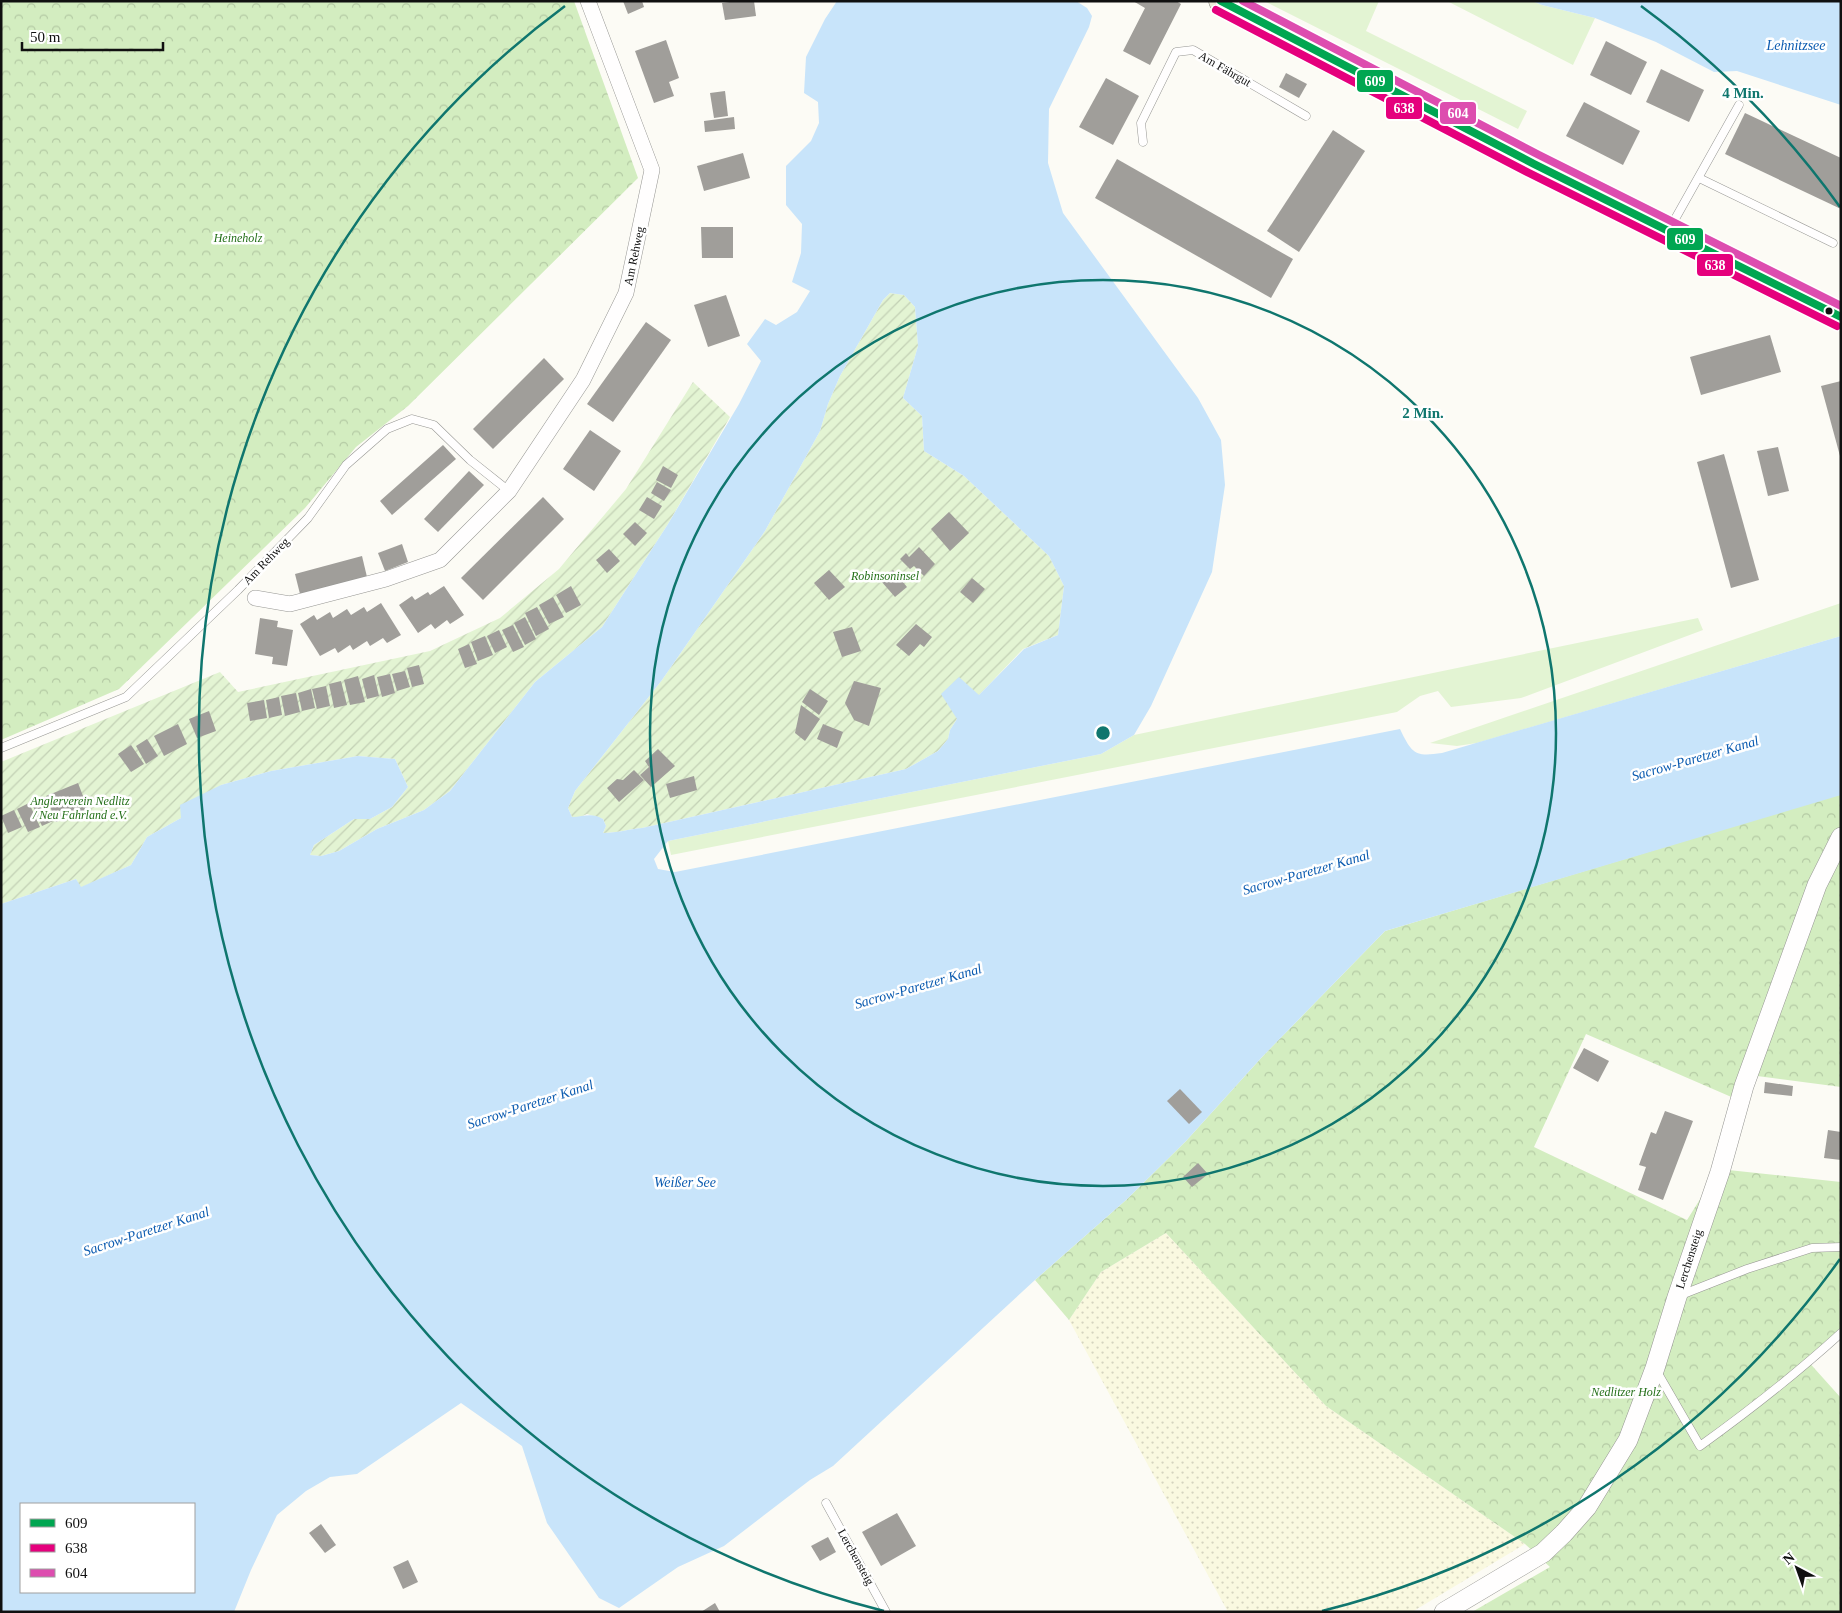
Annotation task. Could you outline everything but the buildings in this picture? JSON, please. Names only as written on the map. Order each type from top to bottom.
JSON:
[{"type":"main road","points":[[1221,1],[1668,232],[1841,317]]},
{"type":"street","name":"Am Rehweg","points":[[255,598],[290,604],[386,579],[440,560],[508,491],[582,380],[626,293],[652,170],[588,1]]},
{"type":"street","name":"Lerchensteig","points":[[1444,1612],[1543,1553],[1587,1507],[1628,1440],[1655,1368],[1720,1172],[1747,1078],[1817,885],[1841,837]]},
{"type":"lane","name":"Am Fährgut","points":[[1143,142],[1141,124],[1176,52],[1193,50],[1306,116]]},
{"type":"lane","points":[[1668,232],[1739,105]]},
{"type":"lane","points":[[1699,178],[1833,243]]},
{"type":"lane","name":"Am Rehweg","points":[[1,748],[126,697],[238,590],[308,518],[346,465],[387,430],[412,419],[434,424],[470,460],[508,491]]},
{"type":"lane","points":[[1677,1297],[1747,1269],[1812,1248],[1841,1247]]},
{"type":"lane","points":[[1655,1368],[1700,1446],[1799,1371],[1841,1333]]},
{"type":"lane","name":"Lerchensteig","points":[[826,1503],[886,1612]]},
{"type":"green space","name":"Heineholz","points":[[1,1],[574,1],[638,178],[408,406],[356,447],[305,508],[119,689],[1,740]]},
{"type":"green space","points":[[1264,1],[1379,1],[1366,31],[1527,111],[1518,129]]},
{"type":"green space","points":[[1447,1],[1532,1],[1595,18],[1573,65]]},
{"type":"green space","name":"Robinsoninsel","points":[[890,293],[904,295],[915,307],[918,346],[903,398],[922,416],[924,451],[964,476],[1049,556],[1064,586],[1058,635],[1023,649],[978,696],[959,678],[957,719],[950,730],[948,739],[938,751],[906,769],[618,832],[603,833],[606,826],[603,819],[587,814],[580,817],[572,817],[568,808],[575,791],[662,680],[765,531],[820,431],[828,404],[840,376],[883,300]]},
{"type":"green space","name":"Anglerverein Nedlitz / Neu Fahrland e.V.","points":[[693,382],[730,417],[668,524],[602,627],[535,682],[450,791],[424,810],[377,829],[339,851],[321,856],[310,855],[314,845],[354,819],[370,819],[392,807],[408,787],[395,759],[358,756],[271,771],[221,785],[181,818],[147,837],[131,865],[80,888],[76,879],[1,904],[1,762],[220,672],[238,692],[430,651],[500,618],[559,569],[626,489]]},
{"type":"green space","points":[[1841,603],[1841,636],[1477,743],[1457,746],[1430,743]]},
{"type":"green space","points":[[1698,618],[1703,630],[1521,698],[1451,707],[1438,691],[1420,696],[1397,712],[671,855],[668,841],[1101,754],[1134,735]]},
{"type":"green space","name":"Nedlitzer Holz","points":[[1841,794],[1841,1087],[1757,1076],[1736,1099],[1586,1034],[1534,1147],[1687,1220],[1719,1169],[1841,1182],[1841,1328],[1806,1359],[1841,1398],[1841,1612],[1472,1612],[1550,1567],[1525,1544],[1326,1406],[1166,1233],[1101,1272],[1069,1320],[1035,1280],[1126,1200],[1186,1141],[1262,1057],[1385,931]]},
{"type":"green space","points":[[1166,1233],[1326,1406],[1525,1544],[1412,1612],[1228,1612],[1069,1320],[1101,1272]]},
{"type":"water","name":"Weißer See","points":[[837,1],[1076,1],[1087,8],[1092,16],[1089,27],[1049,109],[1048,163],[1063,213],[1198,398],[1221,440],[1225,485],[1212,572],[1151,706],[1134,735],[1101,754],[668,841],[654,859],[658,869],[675,872],[1400,729],[1411,749],[1415,752],[1420,754],[1442,753],[1841,636],[1841,795],[1385,931],[1262,1057],[1186,1141],[1126,1200],[1035,1280],[833,1466],[810,1480],[724,1546],[678,1567],[619,1608],[599,1598],[547,1523],[522,1446],[461,1403],[357,1474],[330,1477],[306,1491],[277,1515],[234,1612],[1,1612],[1,904],[76,879],[81,887],[131,865],[147,837],[181,818],[180,805],[221,785],[271,771],[358,756],[395,759],[408,787],[392,807],[370,819],[354,819],[314,845],[310,855],[321,856],[339,851],[377,829],[424,810],[450,791],[535,682],[602,627],[668,524],[739,404],[761,361],[747,344],[765,319],[776,325],[797,312],[810,291],[792,282],[801,253],[802,224],[786,205],[786,166],[811,141],[819,123],[818,102],[804,93],[806,57],[825,19]],"holes":[[[890,293],[904,295],[915,307],[918,346],[903,398],[922,416],[924,451],[964,476],[1049,556],[1064,586],[1058,635],[1024,649],[979,695],[959,677],[941,694],[957,719],[950,730],[948,739],[938,751],[906,769],[618,832],[603,833],[606,826],[603,819],[599,817],[591,815],[572,817],[568,808],[575,791],[662,680],[765,531],[820,431],[828,404],[840,376],[883,300]]]},
{"type":"water","name":"Lehnitzsee","points":[[1532,1],[1841,1],[1841,105],[1737,71],[1714,72],[1656,42],[1595,18]]},
{"type":"transit line","name":"609","points":[[1221,1],[1534,164],[1841,317]]},
{"type":"transit line","name":"604","points":[[1243,1],[1539,155],[1841,306]]},
{"type":"transit line","name":"638","points":[[1216,10],[1529,173],[1837,326]]},
{"type":"water label","name":"Sacrow-Paretzer Kanal","points":[[1695,758]]},
{"type":"water label","name":"Sacrow-Paretzer Kanal","points":[[1306,872]]},
{"type":"water label","name":"Sacrow-Paretzer Kanal","points":[[918,986]]},
{"type":"water label","name":"Sacrow-Paretzer Kanal","points":[[530,1104]]},
{"type":"water label","name":"Sacrow-Paretzer Kanal","points":[[146,1231]]}]
